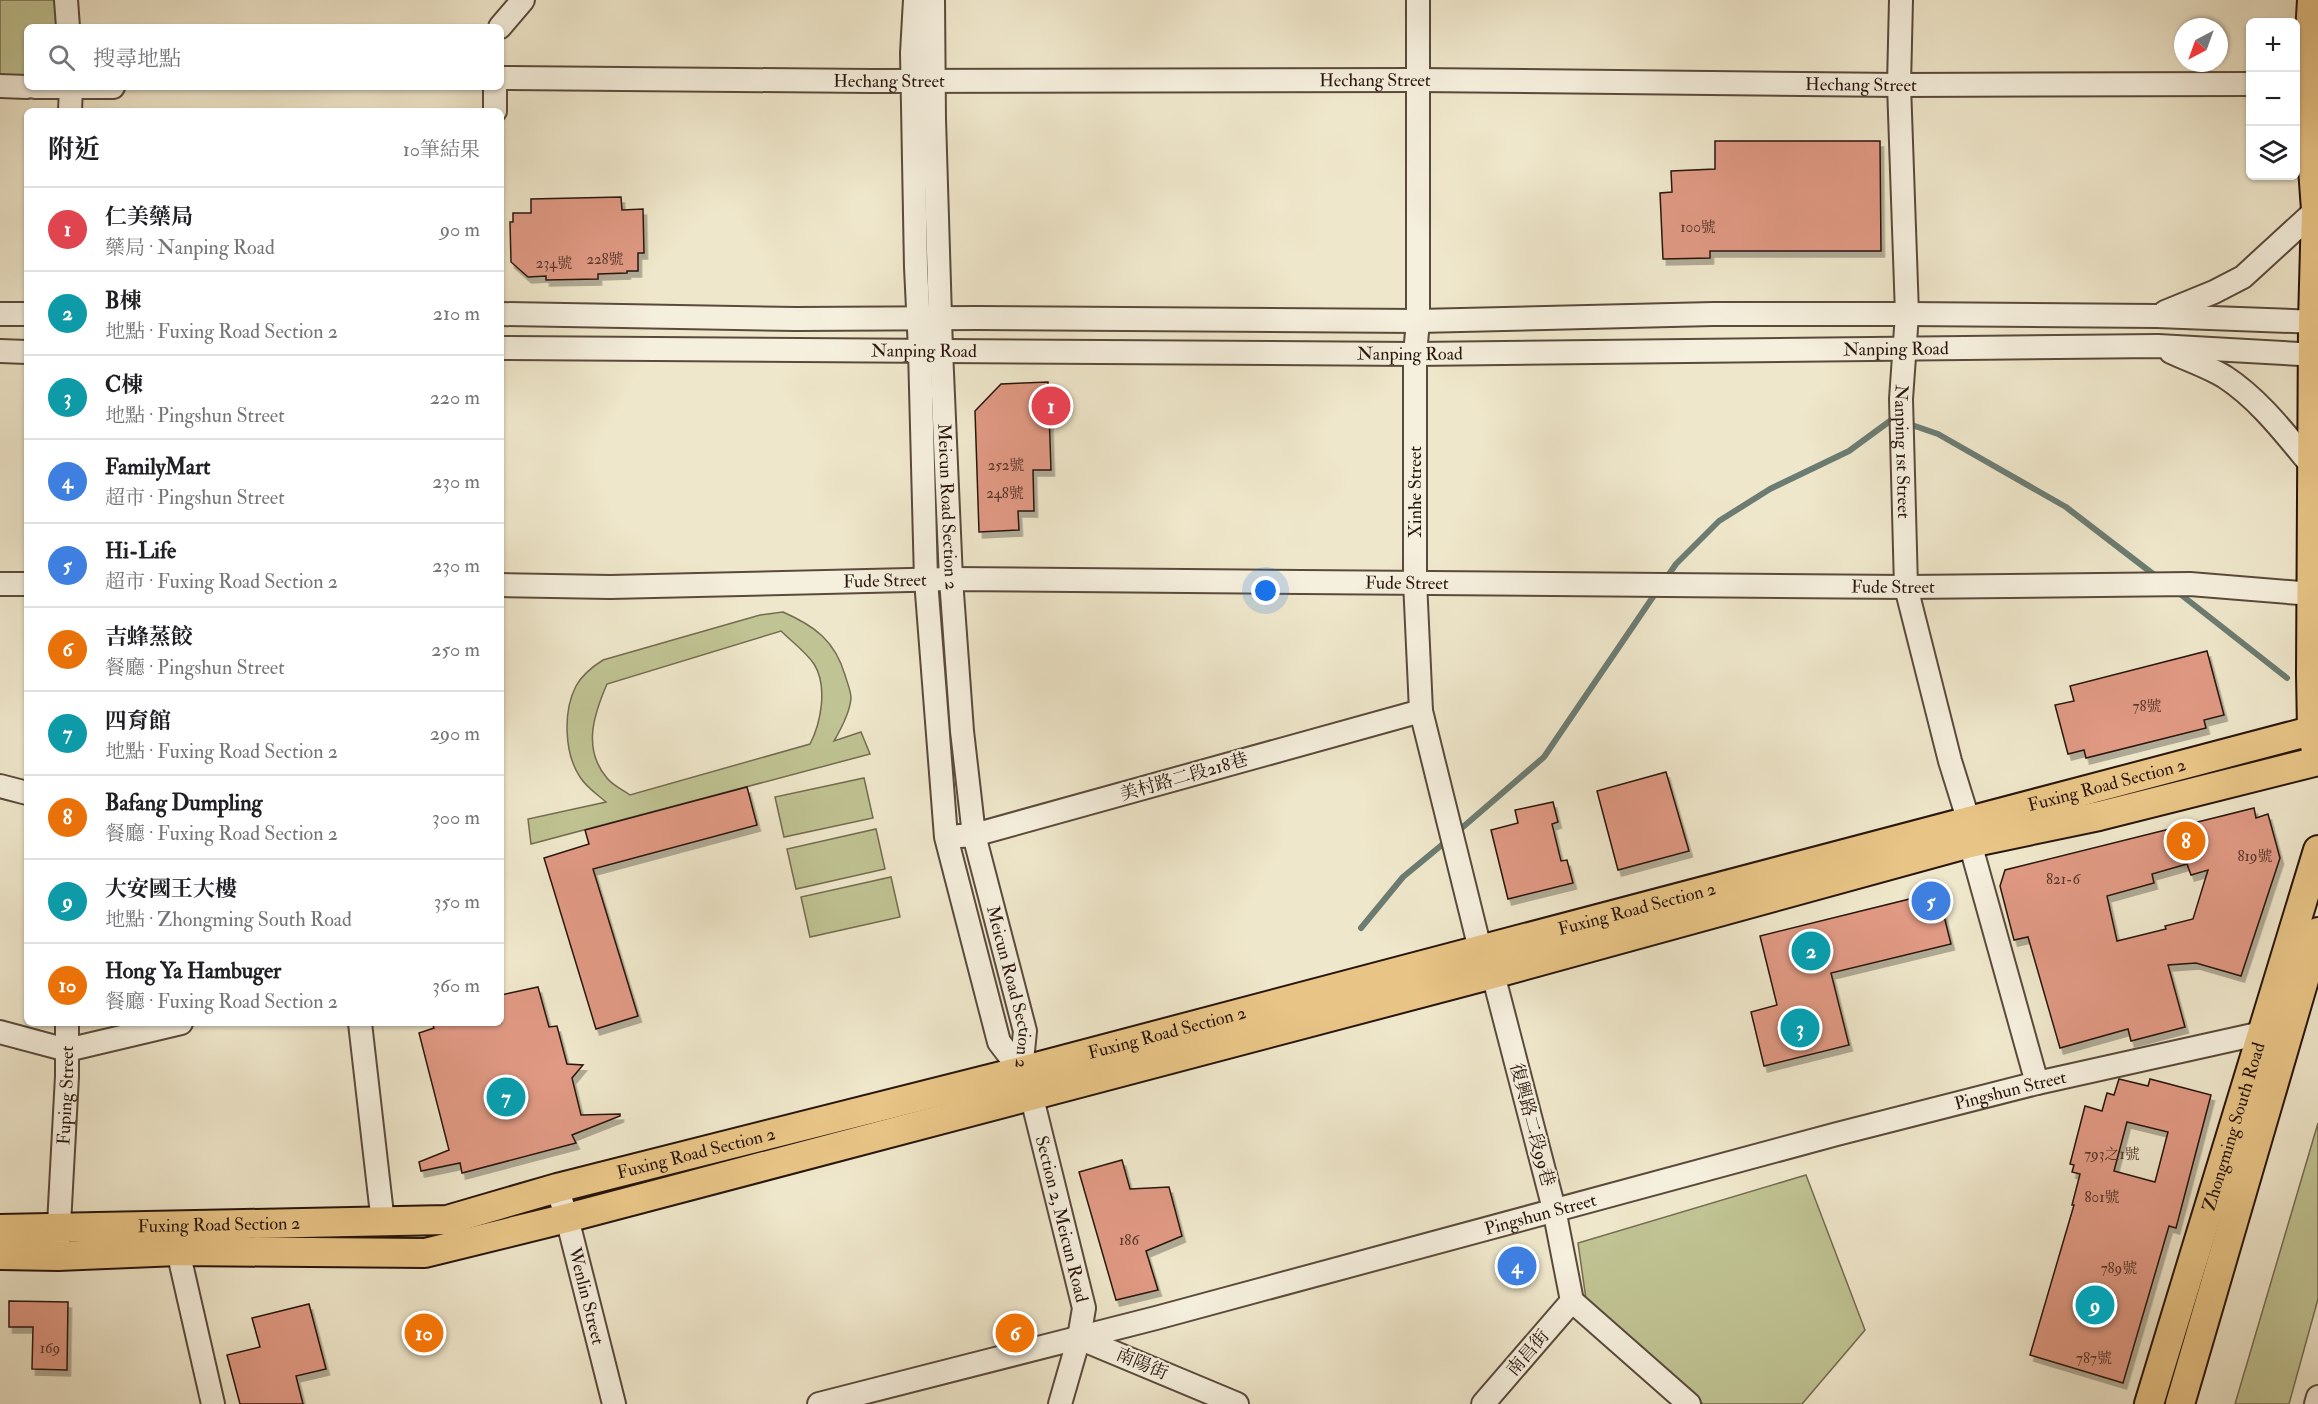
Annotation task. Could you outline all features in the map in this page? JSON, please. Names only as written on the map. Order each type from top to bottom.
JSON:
[{"type":"main road","points":[[2312,0],[2301,84],[2316,210],[2312,594],[2318,762]]},
{"type":"main road","name":"Fuxing Road Section 2","points":[[0,1255],[58,1242],[447,1220],[557,1188],[1493,974],[2316,732]]},
{"type":"main road","name":"Fuxing Road Section 2","points":[[0,1229],[58,1242],[178,1251],[425,1253],[567,1218],[1480,949],[1970,832],[2099,816],[2318,762]]},
{"type":"main road","name":"Zhongming South Road","points":[[2149,1404],[2318,849]]},
{"type":"main road","name":"Zhongming South Road","points":[[2180,1404],[2318,932]]},
{"type":"street","points":[[66,0],[68,24]]},
{"type":"street","points":[[503,24],[523,0]]},
{"type":"street","name":"Meicun Road Section 2","points":[[915,0],[912,53],[923,80],[941,318],[930,350],[926,580],[936,733],[946,837],[999,1042],[1026,1082]]},
{"type":"street","name":"Meicun Road Section 2","points":[[933,0],[923,80],[918,319],[930,350],[945,415],[951,579],[962,731],[974,835],[1025,1031],[1026,1082]]},
{"type":"street","name":"Xinhe Street","points":[[1418,0],[1415,581],[1421,711],[1480,949],[1493,974]]},
{"type":"street","name":"Nanping 1st Street","points":[[1901,0],[1899,85],[1907,314],[1901,399],[1906,587],[1950,761],[2037,1083]]},
{"type":"street","name":"Hechang Street","points":[[504,78],[1418,80],[1899,85],[2246,84]]},
{"type":"street","points":[[0,86],[24,87]]},
{"type":"street","points":[[70,108],[71,90]]},
{"type":"street","points":[[495,90],[495,108]]},
{"type":"street","points":[[2157,316],[2243,277],[2316,210]]},
{"type":"street","points":[[0,314],[24,314]]},
{"type":"street","name":"Nanping Road","points":[[504,314],[918,319],[1418,321],[1713,314],[1907,314],[2157,316],[2315,322]]},
{"type":"street","points":[[2158,346],[2224,377],[2249,396],[2277,424],[2312,466]]},
{"type":"street","name":"Nanping Road","points":[[504,348],[1415,354],[2158,346],[2316,355]]},
{"type":"street","points":[[0,351],[24,351]]},
{"type":"street","name":"Fude Street","points":[[504,585],[610,587],[951,579],[1415,581],[1906,587],[2190,584],[2312,594]]},
{"type":"street","points":[[0,584],[24,584]]},
{"type":"street","name":"美村路二段218巷","points":[[946,837],[974,835],[1421,711]]},
{"type":"street","points":[[0,786],[24,792]]},
{"type":"street","name":"復興路二段99巷","points":[[1493,974],[1554,1209],[1572,1301]]},
{"type":"street","points":[[0,1032],[67,1050],[67,1026]]},
{"type":"street","name":"Fuping Street","points":[[58,1242],[67,1050],[168,1026]]},
{"type":"street","points":[[360,1026],[383,1222]]},
{"type":"street","name":"Pingshun Street","points":[[819,1404],[1079,1338],[1554,1209],[2037,1083],[2262,1033]]},
{"type":"street","name":"Section 2, Meicun Road","points":[[1026,1082],[1084,1308],[1079,1338],[1060,1404]]},
{"type":"street","name":"Wenlin Street","points":[[557,1188],[567,1218],[614,1404]]},
{"type":"street","points":[[178,1251],[213,1404]]},
{"type":"street","points":[[1572,1301],[1689,1404]]},
{"type":"street","name":"南昌街","points":[[1483,1404],[1572,1301]]},
{"type":"street","name":"南陽街","points":[[1079,1338],[1237,1404]]},
{"type":"street","points":[[2316,1404],[2318,1397]]},
{"type":"green space","points":[[0,0],[56,0],[57,24],[24,24],[24,77],[0,76]]},
{"type":"green space","points":[[783,612],[814,629],[829,644],[841,663],[851,698],[847,715],[834,741],[861,732],[870,754],[531,844],[528,819],[606,802],[580,777],[568,744],[567,719],[572,696],[576,686],[591,668],[603,660],[760,615]],"holes":[[[781,631],[811,660],[821,683],[820,715],[810,744],[630,795],[607,778],[599,767],[593,743],[595,719],[607,684]]]},
{"type":"green space","points":[[864,778],[873,818],[784,837],[775,797]]},
{"type":"green space","points":[[876,829],[885,869],[796,889],[787,849]]},
{"type":"green space","points":[[891,877],[900,917],[810,937],[801,897]]},
{"type":"green space","points":[[2318,1123],[2318,1299],[2289,1404],[2235,1404]]},
{"type":"green space","points":[[1806,1175],[1865,1330],[1802,1404],[1703,1404],[1586,1299],[1578,1243]]},
{"type":"building","points":[[1715,141],[1880,141],[1881,251],[1710,251],[1710,258],[1663,259],[1660,193],[1672,192],[1671,171],[1715,169]]},
{"type":"building","points":[[621,197],[622,210],[643,209],[644,253],[638,253],[638,271],[598,274],[598,279],[546,280],[546,276],[528,277],[511,262],[510,222],[513,222],[513,213],[531,213],[531,199]]},
{"type":"building","points":[[1048,382],[1051,470],[1033,470],[1034,511],[1018,511],[1019,530],[979,532],[975,411],[1001,384]]},
{"type":"building","points":[[2207,651],[2224,715],[2204,720],[2206,728],[2086,758],[2084,750],[2068,754],[2055,705],[2074,701],[2070,686]]},
{"type":"building","points":[[1666,772],[1689,851],[1618,870],[1597,791]]},
{"type":"building","points":[[747,787],[757,825],[593,869],[638,1016],[596,1029],[544,858],[589,844],[585,830]]},
{"type":"building","points":[[1553,802],[1558,822],[1552,824],[1561,861],[1567,860],[1573,883],[1508,899],[1491,830],[1518,823],[1515,810]]},
{"type":"building","points":[[2254,808],[2256,818],[2268,814],[2280,858],[2241,976],[2196,963],[2168,965],[2185,1027],[2131,1041],[2128,1029],[2060,1048],[2028,937],[2014,940],[2000,886],[2005,870]],"holes":[[[2187,864],[2191,875],[2208,870],[2193,919],[2165,926],[2166,929],[2117,941],[2107,896],[2154,883],[2152,874]]]},
{"type":"building","points":[[1938,892],[1951,944],[1831,973],[1849,1045],[1764,1066],[1751,1012],[1777,1005],[1760,936]]},
{"type":"building","points":[[538,987],[549,1027],[557,1026],[567,1064],[583,1065],[572,1078],[581,1115],[620,1114],[620,1116],[572,1135],[576,1143],[462,1173],[460,1163],[421,1171],[419,1162],[449,1150],[419,1033],[434,1028],[433,1026],[504,1026],[504,994]]},
{"type":"building","points":[[2119,1079],[2148,1086],[2150,1079],[2211,1095],[2176,1228],[2169,1226],[2123,1383],[2030,1355],[2074,1205],[2072,1205],[2080,1174],[2072,1172],[2074,1165],[2070,1164],[2085,1106],[2102,1111],[2107,1093],[2114,1095]],"holes":[[[2127,1122],[2168,1132],[2155,1182],[2114,1171]]]},
{"type":"building","points":[[1122,1160],[1130,1189],[1169,1187],[1182,1236],[1146,1251],[1158,1290],[1116,1300],[1079,1172]]},
{"type":"building","points":[[9,1301],[68,1302],[67,1370],[32,1369],[33,1327],[9,1327]]},
{"type":"building","points":[[309,1304],[326,1369],[296,1376],[303,1404],[240,1404],[227,1355],[260,1347],[252,1318]]},
{"type":"waterway","points":[[1665,580],[1676,564],[1719,521],[1770,489],[1849,451],[1894,418],[1897,419]]},
{"type":"waterway","points":[[1906,423],[1938,434],[2066,507],[2157,577]]},
{"type":"waterway","points":[[2175,590],[2287,678]]},
{"type":"waterway","points":[[1456,833],[1544,757],[1657,591]]},
{"type":"waterway","points":[[1361,928],[1403,877],[1449,839]]},
{"type":"place","name":"仁美藥局","points":[[1051,406]]},
{"type":"place","name":"Bafang Dumpling","points":[[2186,841]]},
{"type":"place","name":"Hi-Life","points":[[1931,901]]},
{"type":"place","name":"B棟","points":[[1811,951]]},
{"type":"place","name":"C棟","points":[[1800,1028]]},
{"type":"place","name":"四育館","points":[[506,1097]]},
{"type":"place","name":"FamilyMart","points":[[1517,1266]]},
{"type":"place","name":"大安國王大樓","points":[[2095,1305]]},
{"type":"place","name":"Hong Ya Hambuger","points":[[424,1333]]},
{"type":"place","name":"吉蜂蒸餃","points":[[1015,1333]]}]
